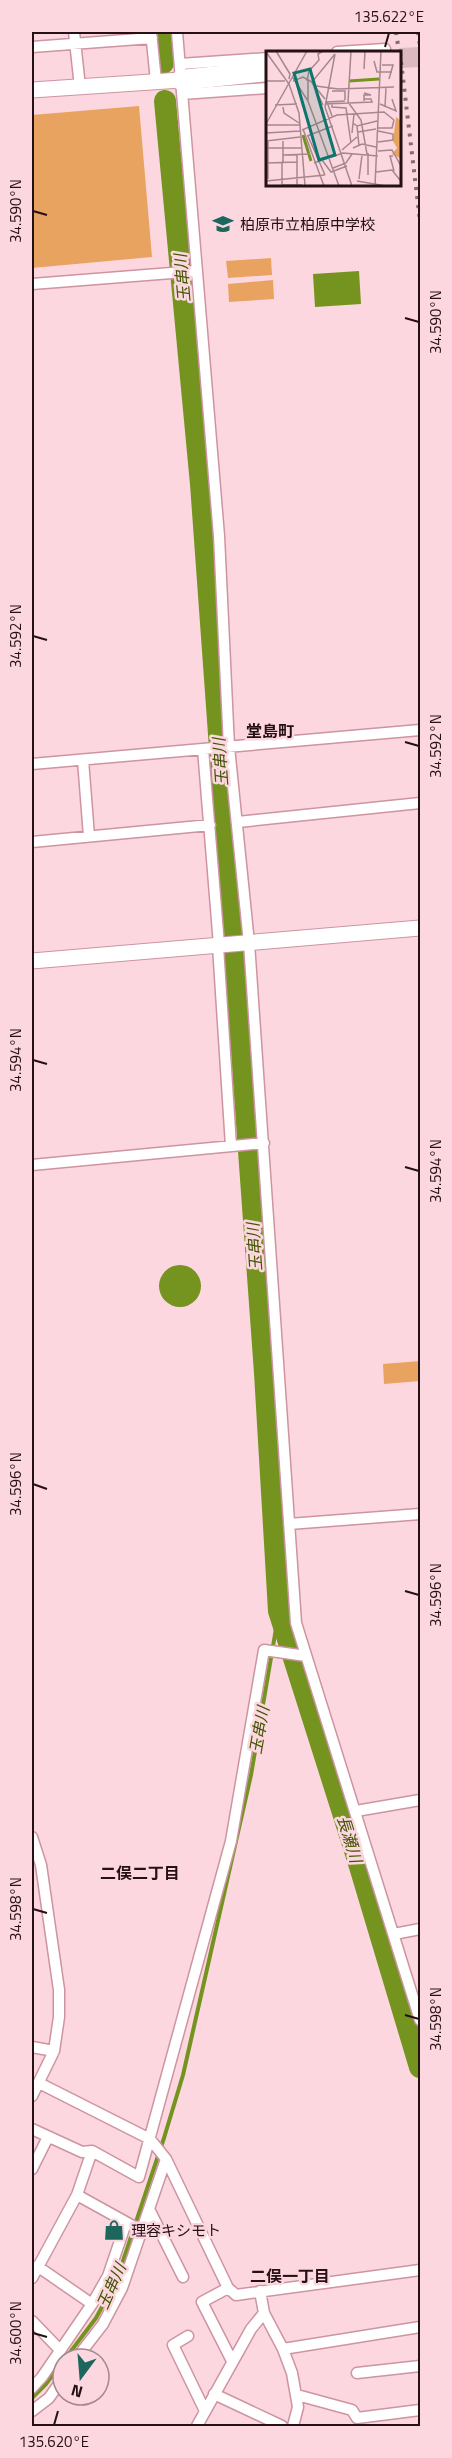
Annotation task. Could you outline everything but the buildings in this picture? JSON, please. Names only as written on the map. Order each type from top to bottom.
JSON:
[{"type":"highway","points":[[181,79],[266,71]]},
{"type":"street","points":[[74,32],[80,87]]},
{"type":"street","points":[[177,32],[219,536],[226,747],[238,822],[244,943],[296,1623],[420,2017]]},
{"type":"street","points":[[32,47],[152,35],[156,81]]},
{"type":"street","points":[[353,51],[385,49],[386,51]]},
{"type":"street","points":[[32,90],[181,79],[266,57]]},
{"type":"street","points":[[181,79],[266,88]]},
{"type":"street","points":[[32,284],[197,271]]},
{"type":"street","points":[[32,764],[420,730]]},
{"type":"street","points":[[207,748],[210,825],[234,1146]]},
{"type":"street","points":[[83,760],[89,836]]},
{"type":"street","points":[[238,822],[420,803]]},
{"type":"street","points":[[32,842],[210,825]]},
{"type":"street","points":[[32,961],[420,928]]},
{"type":"street","points":[[32,1165],[260,1144]]},
{"type":"street","points":[[289,1524],[420,1514]]},
{"type":"street","points":[[32,2129],[81,2152],[92,2151],[139,2177],[231,1841],[264,1650],[306,1656]]},
{"type":"street","points":[[356,1811],[420,1800]]},
{"type":"street","points":[[32,1837],[41,1865],[60,1990],[54,2051],[32,2096]]},
{"type":"street","points":[[394,1934],[420,1929]]},
{"type":"street","points":[[408,1976],[420,1974]]},
{"type":"street","points":[[32,2047],[54,2051]]},
{"type":"street","points":[[39,2083],[150,2139],[166,2159],[228,2288],[236,2295],[420,2270]]},
{"type":"street","points":[[32,2169],[48,2137]]},
{"type":"street","points":[[32,2278],[36,2260],[77,2195],[92,2151]]},
{"type":"street","points":[[85,2347],[108,2315],[122,2288],[166,2159]]},
{"type":"street","points":[[77,2195],[142,2231]]},
{"type":"street","points":[[149,2209],[183,2277]]},
{"type":"street","points":[[62,2347],[108,2276],[126,2223]]},
{"type":"street","points":[[36,2260],[92,2304]]},
{"type":"street","points":[[228,2288],[202,2302],[232,2361]]},
{"type":"street","points":[[260,2291],[264,2313],[283,2349],[297,2395],[298,2407],[293,2427]]},
{"type":"street","points":[[199,2426],[232,2361],[251,2329],[264,2313]]},
{"type":"street","points":[[32,2320],[57,2347]]},
{"type":"street","points":[[283,2349],[420,2327]]},
{"type":"street","points":[[188,2336],[173,2345],[206,2411]]},
{"type":"street","points":[[32,2388],[51,2364]]},
{"type":"street","points":[[357,2373],[420,2367]]},
{"type":"street","points":[[214,2394],[282,2427]]},
{"type":"street","points":[[32,2411],[51,2395]]},
{"type":"street","points":[[297,2395],[352,2410],[357,2418],[420,2410]]},
{"type":"shaded area","points":[[139,106],[152,257],[32,268],[32,115]]},
{"type":"shaded area","points":[[271,258],[272,275],[228,278],[226,261]]},
{"type":"shaded area","points":[[359,271],[361,304],[315,307],[313,274]]},
{"type":"shaded area","points":[[273,280],[274,299],[229,302],[228,284]]},
{"type":"shaded area","points":[[180,1265],[195,1271],[201,1286],[195,1301],[180,1307],[165,1301],[159,1286],[165,1271]]},
{"type":"shaded area","points":[[420,1361],[420,1381],[384,1384],[383,1364]]},
{"type":"waterway","name":"玉串川","points":[[160,32],[163,63]]},
{"type":"waterway","name":"玉串川","points":[[165,101],[201,484],[265,1373],[279,1611],[358,1860],[420,2067]]},
{"type":"waterway","name":"玉串川","points":[[74,2347],[96,2318],[117,2279],[183,2075],[251,1775],[279,1611]]},
{"type":"waterway","name":"玉串川","points":[[32,2398],[51,2377]]},
{"type":"tunnel","points":[[401,58],[420,57]]},
{"type":"railway","points":[[396,32],[399,51]]},
{"type":"railway","points":[[418,32],[420,46]]},
{"type":"railway","points":[[401,61],[420,221]]},
{"type":"place","name":"柏原市立柏原中学校","points":[[223,224]]},
{"type":"place","name":"理容キシモト","points":[[114,2230]]},
{"type":"district","name":"堂島町","points":[[270,731]]},
{"type":"district","name":"二俣二丁目","points":[[140,1873]]},
{"type":"district","name":"二俣一丁目","points":[[290,2276]]},
{"type":"water label","name":"長瀬川","points":[[350,1839]]}]
